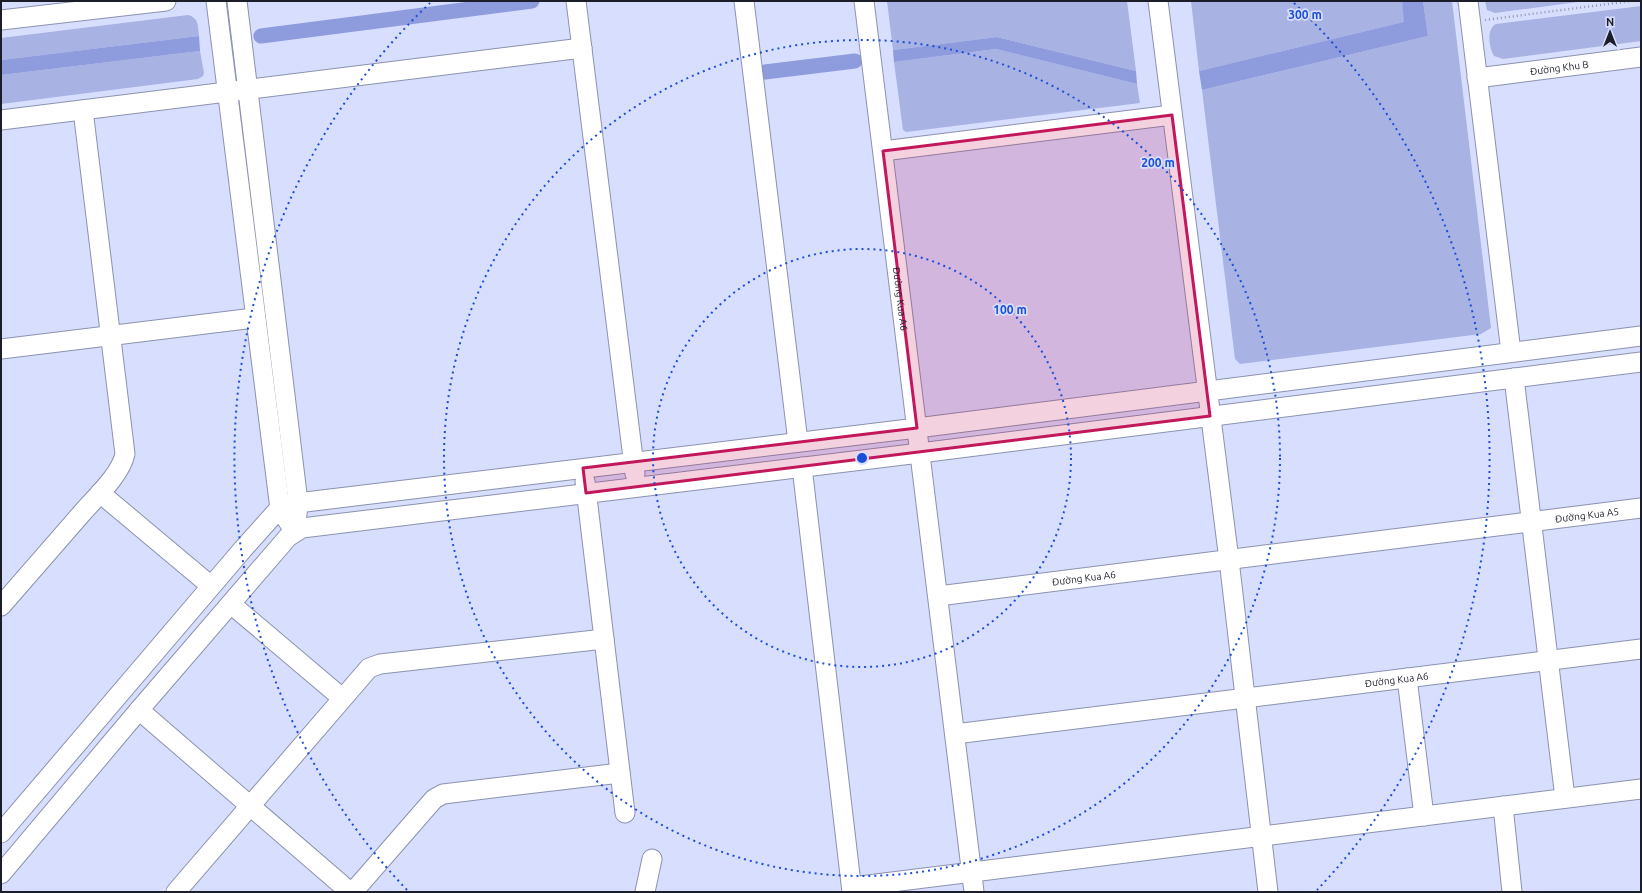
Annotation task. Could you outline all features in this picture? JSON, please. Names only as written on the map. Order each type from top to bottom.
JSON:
[{"type":"street","points":[[1,20],[166,1]]},
{"type":"street","points":[[216,1],[254,318],[280,509],[295,532]]},
{"type":"street","points":[[236,1],[298,502],[295,532]]},
{"type":"street","points":[[576,1],[637,488]]},
{"type":"street","points":[[744,1],[798,442]]},
{"type":"street","name":"Đường Kua A6","points":[[864,1],[974,892]]},
{"type":"street","points":[[1158,1],[1229,560],[1244,698],[1268,892]]},
{"type":"street","points":[[1468,1],[1511,352]]},
{"type":"street","points":[[1,120],[582,48]]},
{"type":"street","name":"Đường Khu B","points":[[1478,78],[1641,57]]},
{"type":"street","points":[[3,599],[100,493],[124,462],[125,454],[112,337],[83,110]]},
{"type":"street","points":[[883,151],[1172,115]]},
{"type":"street","points":[[1,349],[112,337],[254,318]]},
{"type":"street","points":[[1,833],[212,586],[280,509],[289,504],[1207,392],[1641,336]]},
{"type":"street","points":[[1,874],[139,710],[288,537],[295,532],[308,527],[920,454],[1641,362]]},
{"type":"street","points":[[1514,378],[1565,798]]},
{"type":"street","points":[[802,467],[852,890],[972,872],[1641,789]]},
{"type":"street","points":[[583,468],[625,813]]},
{"type":"street","points":[[100,493],[212,586]]},
{"type":"street","name":"Đường Kua A5","points":[[1532,522],[1641,508]]},
{"type":"street","name":"Đường Kua A6","points":[[938,596],[1532,522]]},
{"type":"street","points":[[231,604],[342,698]]},
{"type":"street","points":[[176,892],[365,672],[380,664],[604,639]]},
{"type":"street","points":[[160,646],[180,662]]},
{"type":"street","points":[[1549,660],[1641,649]]},
{"type":"street","name":"Đường Kua A6","points":[[955,734],[1549,660]]},
{"type":"street","points":[[1407,678],[1424,816]]},
{"type":"street","points":[[139,710],[352,892],[434,799],[442,794],[620,773]]},
{"type":"street","points":[[68,754],[88,770]]},
{"type":"street","points":[[1502,806],[1512,892]]},
{"type":"street","points":[[645,892],[652,859]]},
{"type":"path","points":[[1483,20],[1631,1]]},
{"type":"highlighted area","points":[[1172,115],[1210,416],[586,493],[583,468],[917,428],[883,151]]},
{"type":"shaded area","points":[[887,1],[1127,1],[1136,71],[997,37],[893,50]]},
{"type":"shaded area","points":[[1191,1],[1402,1],[1405,22],[1199,71]]},
{"type":"shaded area","points":[[1402,1],[1423,1],[1428,36],[1202,90],[1199,71],[1404,22]]},
{"type":"shaded area","points":[[1423,1],[1452,1],[1491,328],[1481,334],[1240,364],[1235,359],[1202,90],[1428,36]]},
{"type":"shaded area","points":[[1485,1],[1585,1],[1495,13],[1487,10]]},
{"type":"shaded area","points":[[1641,6],[1641,41],[1503,59],[1494,56],[1491,48],[1489,39],[1490,34],[1493,26],[1496,24]]},
{"type":"shaded area","points":[[188,15],[192,16],[196,20],[199,36],[1,60],[1,38]]},
{"type":"shaded area","points":[[199,36],[200,51],[1,75],[1,60]]},
{"type":"shaded area","points":[[997,37],[1136,71],[1137,84],[996,49],[894,62],[893,50]]},
{"type":"shaded area","points":[[996,49],[1137,84],[1140,103],[906,132],[903,130],[894,62]]},
{"type":"shaded area","points":[[200,51],[204,73],[203,76],[198,79],[1,104],[1,75]]},
{"type":"waterway","points":[[261,36],[532,1]]},
{"type":"waterway","points":[[765,72],[855,61]]}]
